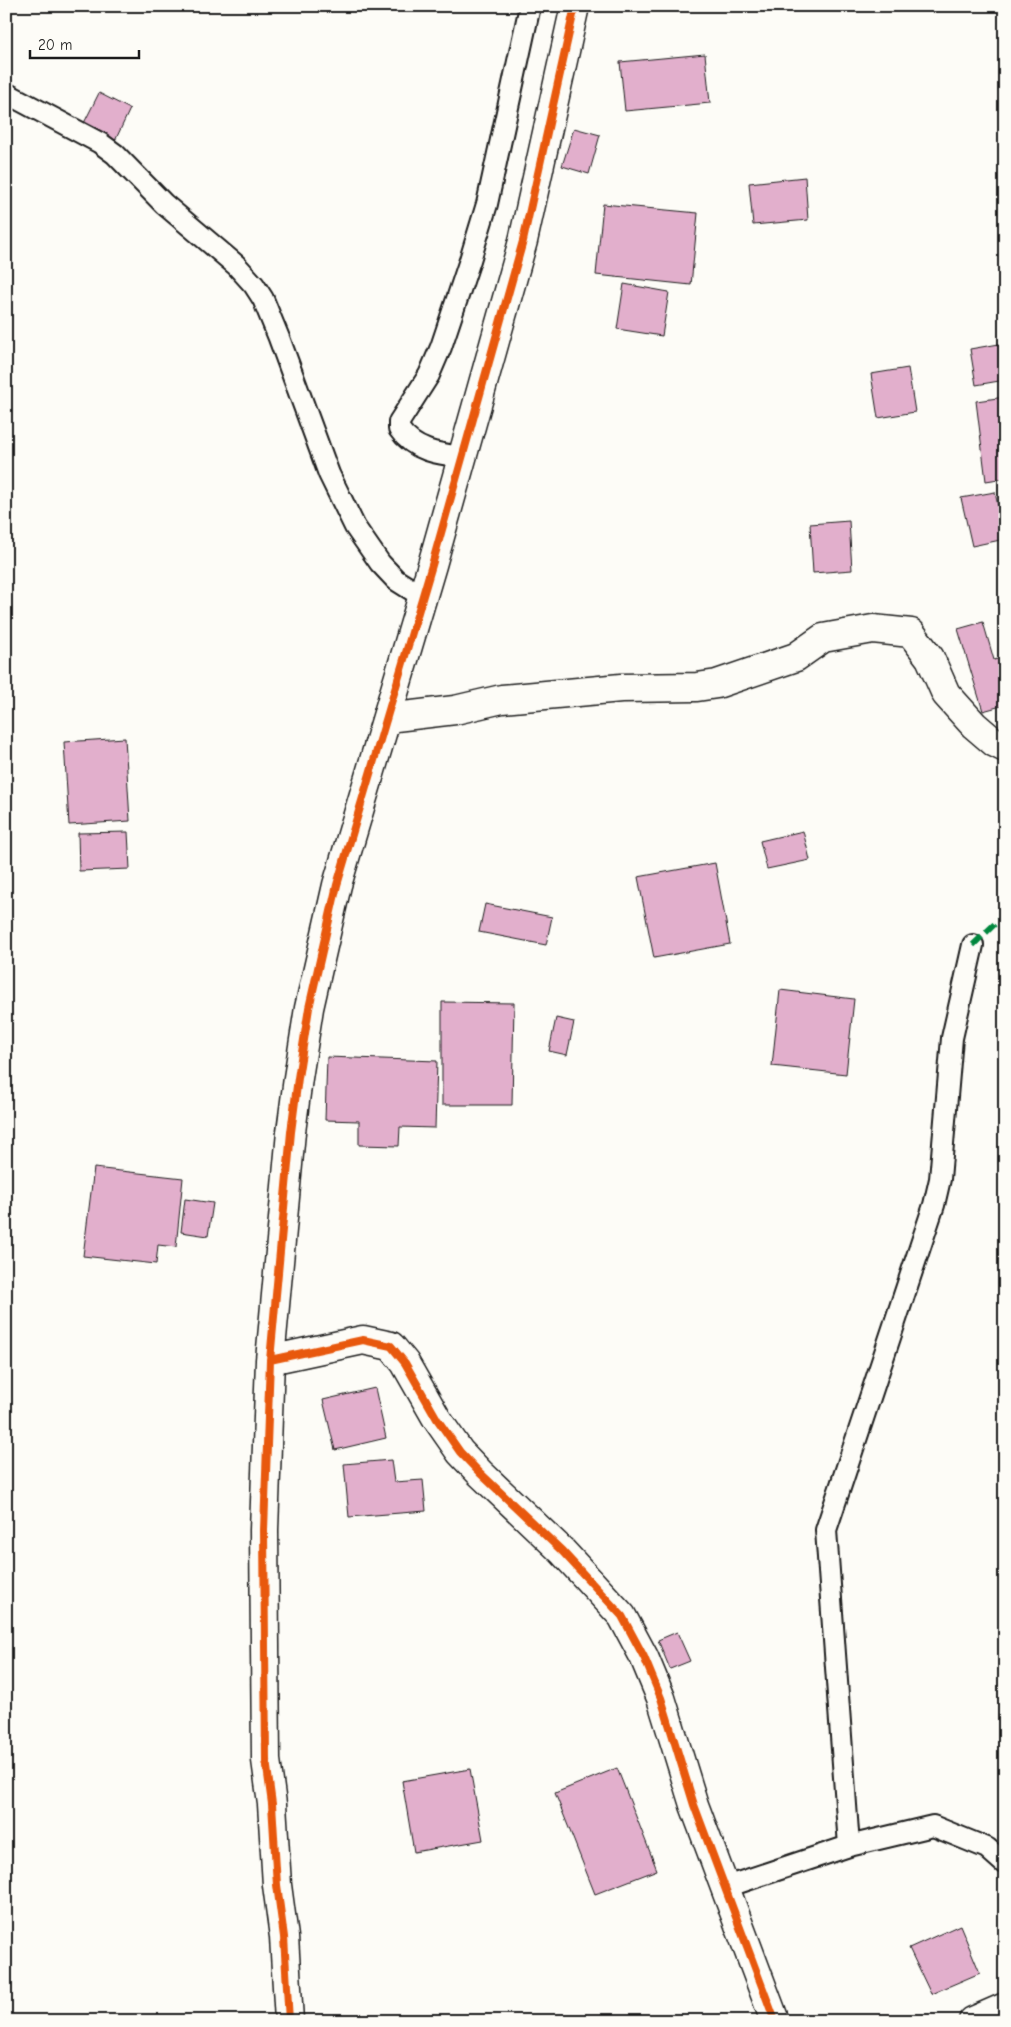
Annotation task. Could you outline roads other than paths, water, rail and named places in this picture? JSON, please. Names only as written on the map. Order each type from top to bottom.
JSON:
[{"type":"street","points":[[289,2021],[284,1936],[277,1885],[272,1804],[266,1760],[264,1530],[270,1360],[291,1132],[309,1008],[337,884],[423,597],[525,232],[575,6]]},
{"type":"street","points":[[388,718],[455,710],[502,699],[621,688],[697,687],[717,684],[796,657],[823,638],[873,629],[911,633],[930,658],[946,694],[974,725],[995,743],[1005,748]]},
{"type":"street","points":[[270,1360],[363,1340],[390,1346],[399,1354],[437,1419],[460,1452],[590,1580],[622,1616],[634,1634],[661,1698],[694,1805],[775,2021]]},
{"type":"street","points":[[973,2021],[1005,2007]]},
{"type":"lane","points":[[462,457],[430,452],[415,445],[399,429],[399,422],[428,375],[441,347],[470,260],[487,204],[530,6]]},
{"type":"lane","points":[[6,94],[100,142],[115,154],[164,204],[236,265],[254,285],[270,315],[329,474],[366,545],[396,580],[423,597]]},
{"type":"lane","points":[[849,1846],[826,1530],[934,1205],[940,1179],[952,1038],[973,945]]},
{"type":"lane","points":[[726,1888],[849,1846],[933,1826],[988,1848],[1005,1864]]}]
